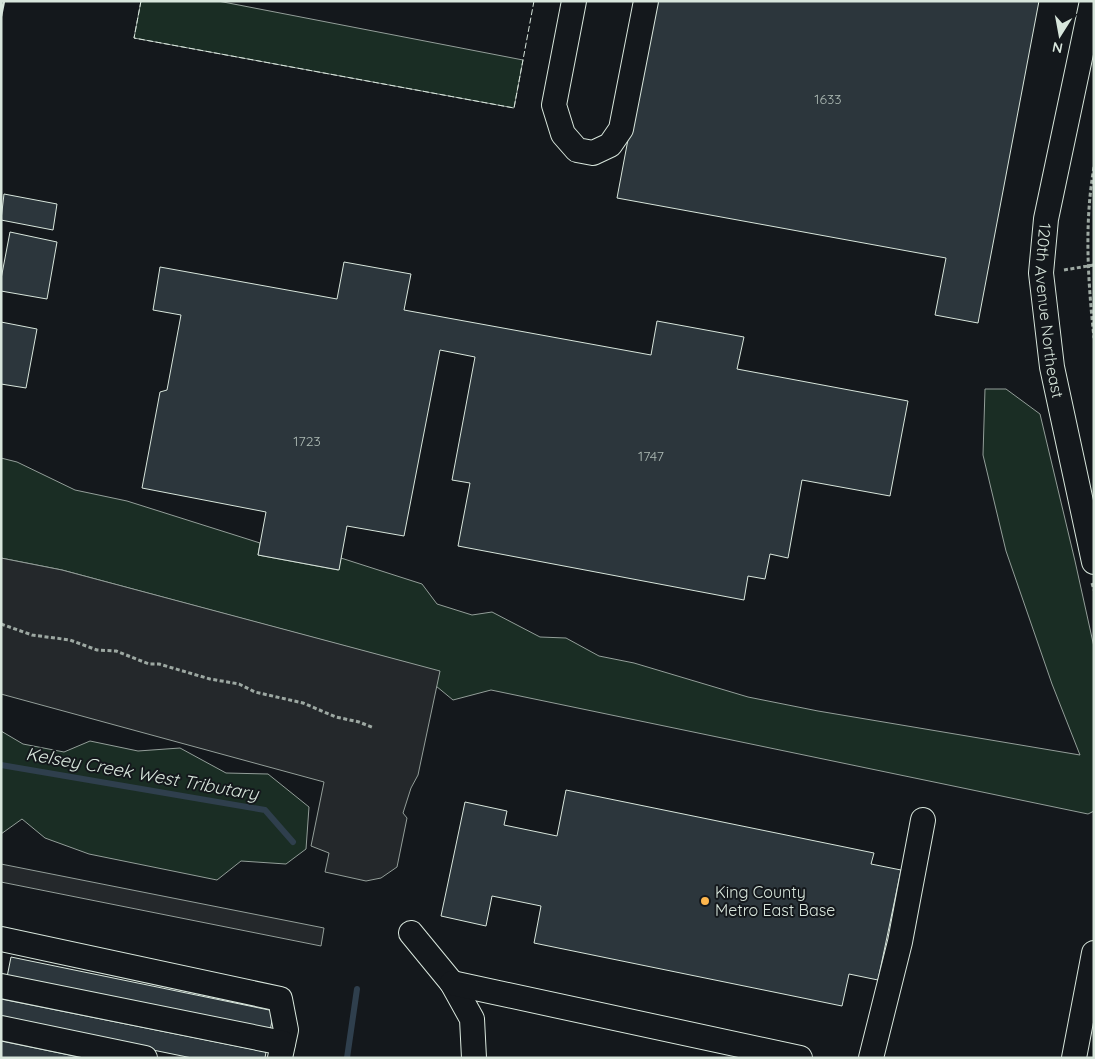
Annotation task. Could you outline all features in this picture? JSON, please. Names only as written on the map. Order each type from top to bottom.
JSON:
[{"type":"street","points":[[574,1],[554,105],[563,134],[576,150],[593,153],[610,145],[622,128],[646,1]]},
{"type":"street","name":"120th Avenue Northeast","points":[[1092,1],[1046,219],[1042,273],[1052,367],[1086,487],[1094,562]]},
{"type":"street","points":[[871,1058],[900,942],[923,820]]},
{"type":"street","points":[[411,933],[452,983],[472,1019],[474,1058]]},
{"type":"street","points":[[1,939],[280,999],[286,1030],[282,1050],[1,986]]},
{"type":"street","points":[[1074,1058],[1094,953]]},
{"type":"street","points":[[452,983],[800,1058]]},
{"type":"street","points":[[1,1028],[145,1058]]},
{"type":"path","points":[[1094,167],[1087,220],[1088,266],[1094,338]]},
{"type":"path","points":[[1042,273],[1094,265]]},
{"type":"path","points":[[1,624],[32,635],[70,640],[97,650],[116,652],[149,664],[159,664],[239,684],[255,692],[303,704],[336,717],[374,728]]},
{"type":"green space","points":[[141,1],[218,1],[523,60],[514,108],[134,38]]},
{"type":"green space","points":[[985,389],[1006,389],[1040,414],[1094,647],[1094,811],[1088,814],[491,690],[453,700],[408,663],[62,570],[1,558],[1,458],[17,462],[75,490],[127,501],[260,543],[258,555],[338,570],[341,558],[422,584],[437,604],[472,615],[492,612],[540,637],[566,638],[599,656],[634,663],[748,697],[818,711],[1080,755],[1052,684],[1006,551],[983,455]]},
{"type":"green space","points":[[1,731],[23,744],[64,752],[90,741],[138,751],[180,748],[226,773],[268,774],[309,807],[306,849],[286,864],[241,861],[217,880],[89,854],[45,838],[22,819],[1,834]]},
{"type":"shaded area","points":[[1,558],[62,570],[440,671],[418,775],[411,788],[403,813],[407,818],[397,867],[381,878],[366,881],[325,872],[329,853],[311,846],[324,782],[1,694]]},
{"type":"shaded area","points":[[1,864],[324,928],[321,946],[1,882]]},
{"type":"building","points":[[654,1],[1039,1],[978,323],[935,315],[946,258],[617,198]]},
{"type":"building","points":[[4,194],[57,204],[53,230],[1,220]]},
{"type":"building","points":[[10,232],[57,242],[47,299],[1,291],[1,279]]},
{"type":"building","points":[[344,262],[411,274],[404,310],[651,355],[657,321],[744,337],[737,369],[908,401],[890,496],[802,480],[788,558],[770,554],[765,579],[748,576],[744,600],[458,546],[470,483],[452,480],[475,357],[440,350],[404,536],[347,526],[339,570],[258,555],[266,512],[142,488],[160,392],[167,390],[181,315],[153,310],[160,267],[337,299]]},
{"type":"building","points":[[1,322],[37,329],[26,388],[1,384]]},
{"type":"building","name":"King County Metro East Base","points":[[566,790],[874,853],[871,864],[901,870],[878,980],[849,974],[842,1006],[534,943],[541,906],[492,896],[486,926],[441,916],[465,802],[507,811],[504,825],[557,836]]},
{"type":"building","points":[[11,957],[274,1011],[270,1031],[7,977]]},
{"type":"building","points":[[1,999],[266,1052],[265,1058],[192,1058],[1,1019]]},
{"type":"building","points":[[1,1041],[84,1058],[1,1058]]},
{"type":"waterway","name":"Kelsey Creek West Tributary","points":[[1,765],[265,810],[293,842]]},
{"type":"waterway","name":"Kelsey Creek West Tributary","points":[[347,1058],[357,989]]},
{"type":"fence","points":[[141,1],[134,38],[514,108],[534,1]]},
{"type":"wall","points":[[1,16],[4,1]]},
{"type":"place","name":"King County Metro East Base","points":[[705,901]]}]
